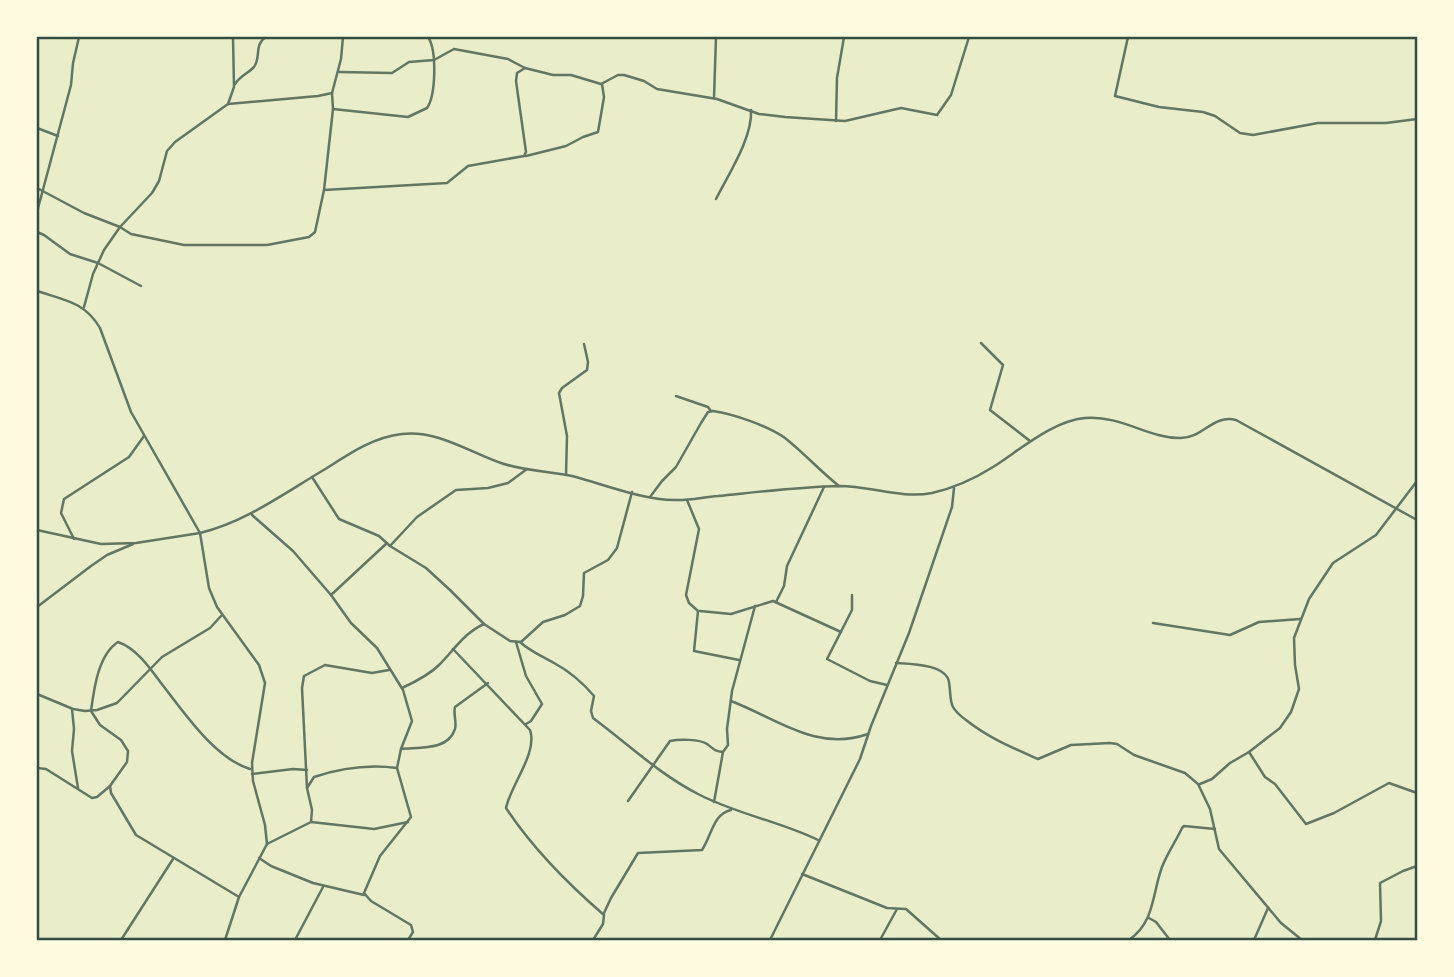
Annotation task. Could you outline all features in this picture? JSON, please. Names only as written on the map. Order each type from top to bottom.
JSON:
[{"type":"street","points":[[37,212],[71,85],[79,37]]},
{"type":"street","points":[[233,37],[234,87]]},
{"type":"street","points":[[228,104],[239,78],[253,69],[258,46],[267,37]]},
{"type":"street","points":[[37,188],[84,213],[141,237],[198,247],[267,245],[306,239],[315,232],[324,190],[333,109],[332,93],[343,37]]},
{"type":"street","points":[[333,109],[408,117],[422,112],[432,98],[434,60],[433,46],[428,37]]},
{"type":"street","points":[[714,98],[716,37]]},
{"type":"street","points":[[836,121],[837,78],[844,37]]},
{"type":"street","points":[[338,72],[391,73],[409,62],[434,60],[452,49],[459,49],[508,59],[525,68],[550,74],[571,75],[602,84],[618,75],[624,75],[644,81],[657,89],[714,98],[759,114],[836,121],[863,118],[901,108],[940,114],[951,95],[969,37]]},
{"type":"street","points":[[1128,37],[1115,96],[1215,116],[1246,134],[1261,135],[1318,123],[1386,123],[1417,119]]},
{"type":"street","points":[[524,156],[526,152],[516,81],[517,73],[525,68]]},
{"type":"street","points":[[324,190],[447,183],[468,166],[566,146],[583,136],[598,132],[604,97],[602,84]]},
{"type":"street","points":[[84,307],[98,263],[110,240],[155,188],[169,147],[228,104],[332,93]]},
{"type":"street","points":[[716,199],[734,167],[750,123],[751,110]]},
{"type":"street","points":[[37,128],[58,136]]},
{"type":"street","points":[[37,233],[70,254],[98,263],[141,286]]},
{"type":"street","points":[[37,291],[84,307],[100,328],[131,412],[200,533],[209,588],[221,616],[232,626],[259,665],[265,683],[252,774],[267,844]]},
{"type":"street","points":[[981,343],[1003,366],[990,410],[1030,441]]},
{"type":"street","points":[[566,475],[568,445],[559,393],[587,370],[584,344]]},
{"type":"street","points":[[677,396],[782,436],[839,486]]},
{"type":"street","points":[[650,497],[676,467],[701,423],[711,411]]},
{"type":"street","points":[[37,530],[101,544],[136,543],[200,533],[229,524],[251,513],[362,447],[385,438],[406,434],[438,437],[503,464],[566,475],[664,500],[839,486],[912,495],[954,488],[986,472],[1030,441],[1063,424],[1084,418],[1112,419],[1179,439],[1193,436],[1216,421],[1231,418],[1245,422],[1417,520]]},
{"type":"street","points":[[74,539],[61,513],[64,499],[129,457],[144,436]]},
{"type":"street","points":[[390,546],[417,517],[456,491],[508,484],[527,469]]},
{"type":"street","points":[[312,477],[339,519],[379,536],[432,573],[484,624],[509,641],[518,642],[560,667],[584,685],[594,696],[591,711],[593,718],[654,767],[675,782],[731,810],[781,824],[820,841]]},
{"type":"street","points":[[1198,784],[1212,779],[1230,762],[1249,752],[1280,729],[1298,693],[1294,638],[1316,587],[1333,563],[1376,535],[1417,481]]},
{"type":"street","points":[[776,602],[784,586],[786,569],[824,487]]},
{"type":"street","points":[[770,940],[860,759],[909,633],[952,507],[954,488]]},
{"type":"street","points":[[518,642],[543,622],[565,615],[580,606],[584,573],[608,560],[617,548],[632,492]]},
{"type":"street","points":[[687,500],[699,531],[686,595],[689,603],[698,611],[727,615],[776,602],[841,632]]},
{"type":"street","points":[[251,513],[293,551],[351,623],[377,648],[402,688],[412,721],[397,768],[411,817],[380,856],[366,884],[364,895]]},
{"type":"street","points":[[331,595],[387,542]]},
{"type":"street","points":[[37,607],[99,560],[136,543]]},
{"type":"street","points":[[852,595],[852,610],[828,661],[870,681],[887,685]]},
{"type":"street","points":[[714,802],[723,752],[729,746],[727,729],[739,660],[755,606]]},
{"type":"street","points":[[698,611],[695,652],[739,660]]},
{"type":"street","points":[[37,694],[72,709],[102,709],[122,700],[150,668],[176,648],[210,628],[221,616]]},
{"type":"street","points":[[1153,622],[1230,635],[1259,622],[1300,619]]},
{"type":"street","points":[[402,688],[436,667],[471,631],[484,624]]},
{"type":"street","points":[[37,768],[49,771],[95,798],[110,786],[127,762],[128,751],[121,740],[100,726],[91,711],[103,660],[118,642],[127,646],[150,668],[200,732],[241,766],[252,769]]},
{"type":"street","points":[[518,642],[526,676],[542,704],[526,724]]},
{"type":"street","points":[[453,649],[526,724],[532,735],[531,747],[506,808],[551,866],[604,915]]},
{"type":"street","points":[[896,663],[922,666],[944,673],[948,680],[950,704],[966,721],[996,740],[1038,759],[1071,745],[1110,743],[1185,773],[1198,784],[1210,809],[1219,849],[1281,923],[1302,940]]},
{"type":"street","points":[[311,822],[312,810],[307,788],[302,683],[304,676],[325,665],[372,673],[389,670]]},
{"type":"street","points":[[401,749],[435,746],[447,741],[456,728],[455,707],[488,683]]},
{"type":"street","points":[[731,701],[824,740],[856,739],[868,734]]},
{"type":"street","points":[[72,709],[72,751],[78,789]]},
{"type":"street","points":[[628,801],[654,767],[665,745],[676,739],[705,743],[713,751],[723,752]]},
{"type":"street","points":[[1249,752],[1265,777],[1275,784],[1306,824],[1334,813],[1389,783],[1417,793]]},
{"type":"street","points":[[307,788],[314,777],[350,768],[368,765],[397,768]]},
{"type":"street","points":[[252,774],[307,770]]},
{"type":"street","points":[[110,786],[111,793],[131,829],[140,838],[239,897]]},
{"type":"street","points":[[593,940],[603,923],[611,898],[638,853],[702,850],[718,817],[731,810]]},
{"type":"street","points":[[225,940],[239,897],[267,844],[311,822],[374,830],[409,821]]},
{"type":"street","points":[[1129,940],[1141,931],[1149,918],[1163,866],[1182,828],[1215,828]]},
{"type":"street","points":[[259,858],[271,866],[323,887],[364,895],[411,925],[413,932],[408,940]]},
{"type":"street","points":[[121,940],[173,859]]},
{"type":"street","points":[[1374,940],[1381,921],[1380,883],[1417,866]]},
{"type":"street","points":[[802,874],[875,904],[908,911],[941,940]]},
{"type":"street","points":[[295,940],[323,887]]},
{"type":"street","points":[[1254,940],[1269,907]]},
{"type":"street","points":[[880,940],[897,909]]},
{"type":"street","points":[[1149,918],[1156,922],[1170,940]]}]
